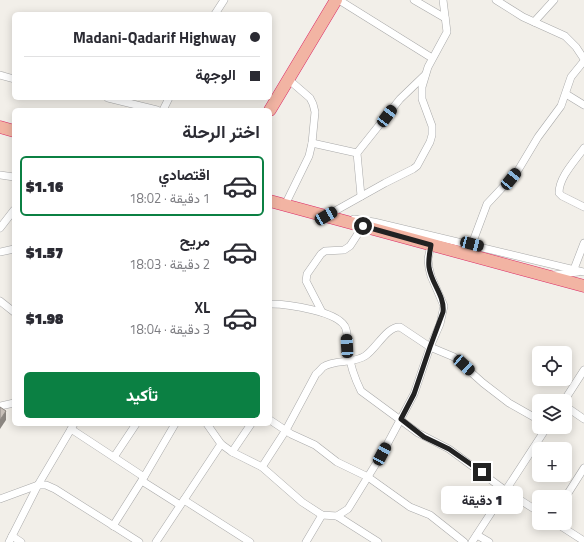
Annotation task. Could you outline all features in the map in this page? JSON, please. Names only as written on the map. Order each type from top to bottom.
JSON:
[{"type":"highway","points":[[271,108],[336,0]]},
{"type":"highway","points":[[0,128],[12,131]]},
{"type":"highway","points":[[272,202],[584,286]]},
{"type":"street","points":[[216,12],[224,0]]},
{"type":"street","points":[[339,0],[432,58]]},
{"type":"street","points":[[414,0],[446,18]]},
{"type":"street","points":[[331,218],[361,196],[417,166],[430,142],[432,126],[422,98],[422,87],[432,58],[445,38],[447,32],[443,0]]},
{"type":"street","points":[[472,244],[487,204],[517,172],[538,138],[561,106],[566,94],[568,82],[584,60],[576,47],[565,36],[523,17],[496,0]]},
{"type":"street","points":[[534,22],[554,0]]},
{"type":"street","points":[[0,75],[12,78]]},
{"type":"street","points":[[361,196],[357,153],[400,99],[425,75]]},
{"type":"street","points":[[285,205],[309,156],[312,143],[314,112],[313,104],[310,98],[288,79]]},
{"type":"street","points":[[566,94],[584,105]]},
{"type":"street","points":[[116,100],[149,108]]},
{"type":"street","points":[[312,143],[357,153]]},
{"type":"street","points":[[584,148],[566,174],[559,189],[559,193],[584,207]]},
{"type":"street","points":[[0,176],[12,177]]},
{"type":"street","points":[[0,228],[12,213]]},
{"type":"street","points":[[331,218],[357,219],[374,222],[472,244],[584,272]]},
{"type":"street","points":[[322,312],[306,281],[307,274],[321,254],[325,251],[344,250],[350,246],[363,226]]},
{"type":"street","points":[[574,269],[584,243]]},
{"type":"street","points":[[337,516],[348,509],[382,454],[401,419],[414,394],[430,347],[440,324],[444,306],[429,268],[428,259],[431,245]]},
{"type":"street","points":[[0,252],[12,249]]},
{"type":"street","points":[[548,276],[584,272]]},
{"type":"street","points":[[0,301],[12,310]]},
{"type":"street","points":[[272,304],[300,307],[322,312],[344,325],[350,361],[356,382],[361,391],[424,437],[458,454],[506,491],[532,505]]},
{"type":"street","points":[[262,467],[286,430],[316,374],[324,367],[350,361],[367,355],[395,326],[400,327],[430,347],[454,357],[483,383],[509,403],[532,416]]},
{"type":"street","points":[[569,394],[584,370]]},
{"type":"street","points":[[0,406],[12,403]]},
{"type":"street","points":[[572,411],[584,419]]},
{"type":"street","points":[[272,421],[315,445],[337,462],[368,477],[410,507],[430,515],[464,542]]},
{"type":"street","points":[[21,542],[10,539],[38,485],[72,426],[143,479],[250,542]]},
{"type":"street","points":[[114,457],[135,426]]},
{"type":"street","points":[[113,526],[143,479],[174,426]]},
{"type":"street","points":[[208,426],[221,444],[232,452],[262,467],[302,502],[322,515],[337,516],[378,542]]},
{"type":"street","points":[[232,452],[250,426]]},
{"type":"street","points":[[472,542],[543,434]]},
{"type":"street","points":[[156,542],[221,444]]},
{"type":"street","points":[[570,490],[584,468]]},
{"type":"street","points":[[0,499],[38,485],[46,485],[55,489],[138,542]]},
{"type":"street","points":[[306,542],[322,515]]},
{"type":"street","points":[[567,530],[584,541]]},
{"type":"street","points":[[477,535],[489,542]]},
{"type":"building","points":[[0,407],[6,411],[0,420]]},
{"type":"route","points":[[363,226],[431,245],[428,259],[429,268],[431,276],[443,301],[443,312],[414,394],[401,419],[424,437],[458,454],[482,472]]}]
